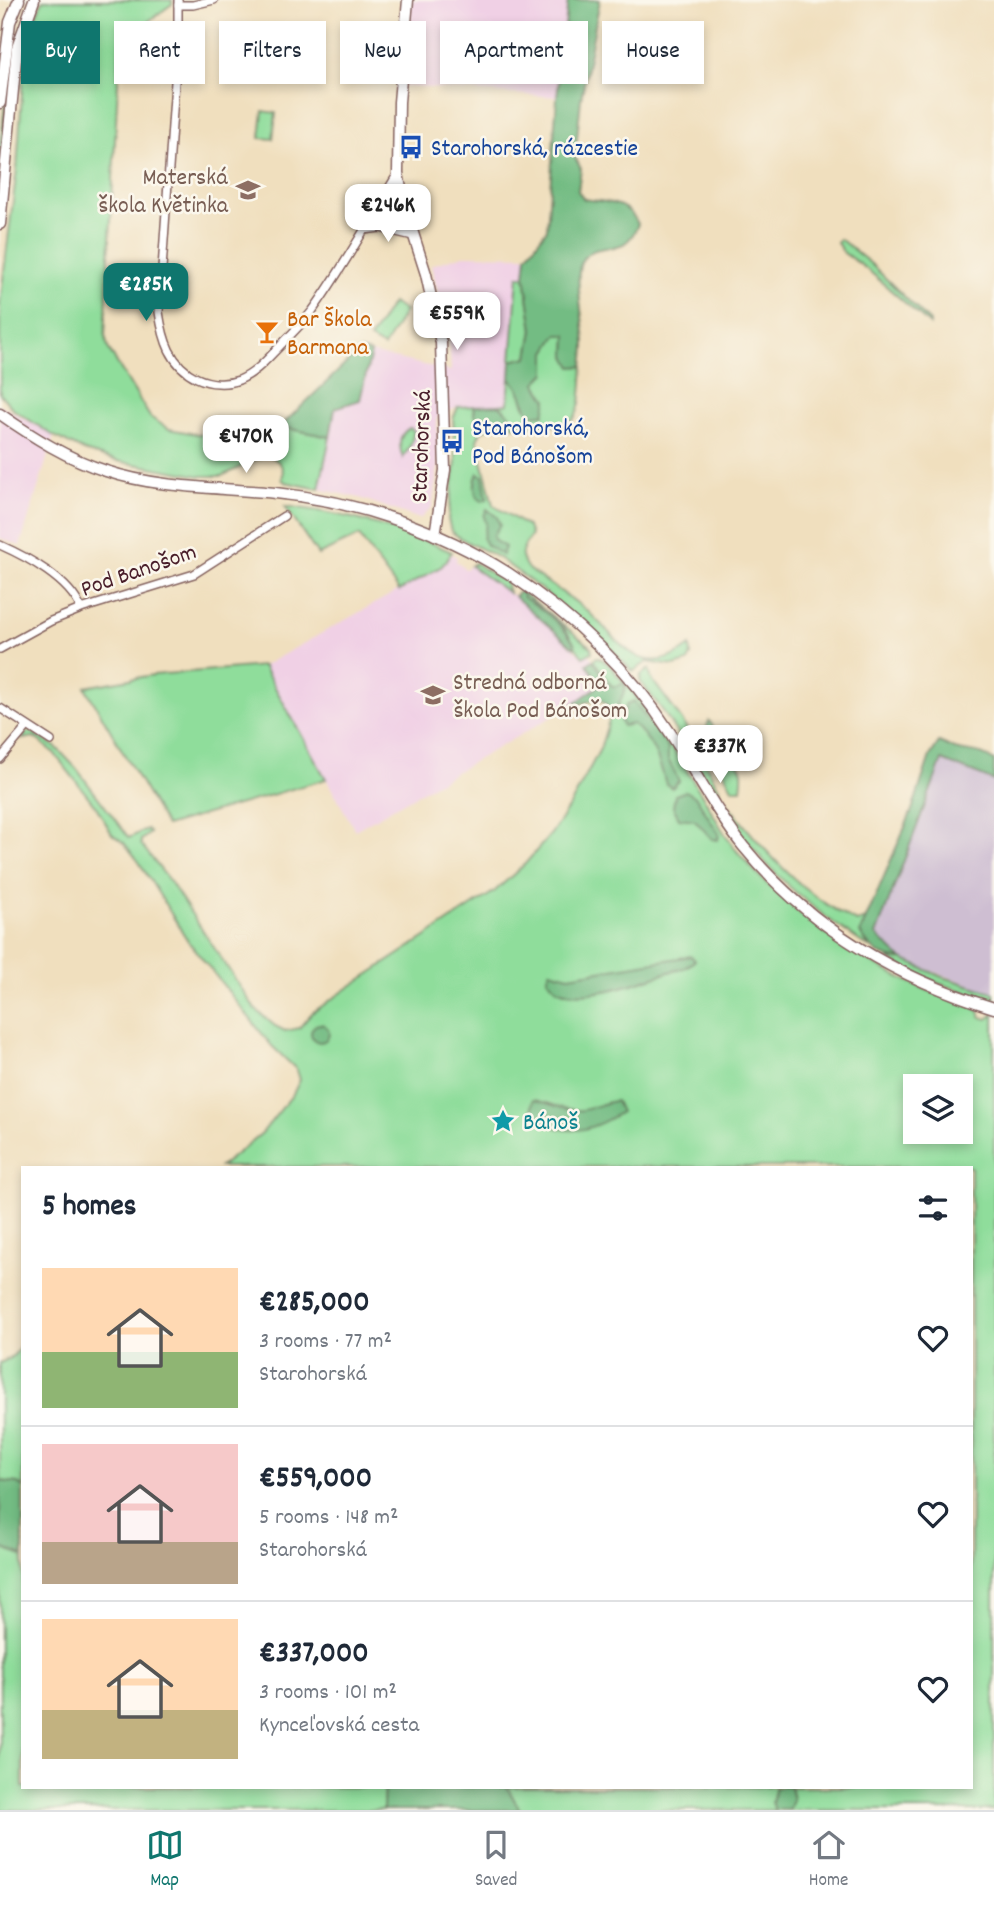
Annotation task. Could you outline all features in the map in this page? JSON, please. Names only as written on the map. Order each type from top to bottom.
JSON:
[{"type":"street","points":[[0,103],[9,26],[19,0]]},
{"type":"street","points":[[0,224],[18,48],[34,0]]},
{"type":"street","points":[[215,0],[193,5],[178,2],[178,38],[159,312],[162,338],[186,372],[200,380],[221,383],[240,380],[260,367],[312,312],[398,173]]},
{"type":"street","name":"Starohorská","points":[[408,0],[400,102],[398,173],[404,205],[426,274],[441,343],[444,470],[435,535]]},
{"type":"street","points":[[364,230],[380,228],[414,236]]},
{"type":"street","points":[[1,414],[54,448],[108,472],[147,481],[324,500],[382,515],[435,535],[521,582],[594,641],[622,670],[651,707],[719,812],[754,858],[815,917],[878,960],[929,985],[994,1008]]},
{"type":"street","name":"Pod Banošom","points":[[0,649],[51,621],[81,609],[194,574],[284,516]]},
{"type":"street","points":[[0,545],[37,564],[72,592],[81,609]]},
{"type":"street","points":[[0,708],[51,741]]},
{"type":"street","points":[[0,759],[27,727]]},
{"type":"shaded area","points":[[411,0],[568,0],[566,21],[440,21],[440,84],[558,84],[557,97],[403,86],[426,84],[426,21],[409,21]]},
{"type":"shaded area","points":[[464,255],[527,256],[525,276],[518,276],[508,404],[458,407],[437,417],[438,467],[432,507],[420,519],[360,498],[319,489],[335,408],[360,400],[371,353],[451,371],[449,338],[431,265]]},
{"type":"shaded area","points":[[0,405],[54,436],[20,546],[0,538]]},
{"type":"shaded area","name":"Stredná odborná škola Pod Bánošom","points":[[451,554],[457,557],[456,561],[465,569],[471,566],[528,606],[582,657],[589,654],[593,660],[587,665],[601,685],[572,705],[355,830],[263,666],[442,566]]},
{"type":"shaded area","points":[[942,760],[994,781],[994,993],[906,962],[876,935]]},
{"type":"green space","points":[[43,0],[172,0],[172,4],[149,21],[114,21],[114,84],[118,84],[105,335],[108,348],[150,417],[169,429],[246,443],[286,428],[330,437],[319,489],[285,482],[280,464],[267,454],[222,476],[200,476],[117,461],[84,451],[54,436],[14,410],[0,394],[0,303],[17,169],[23,84],[100,84],[100,21],[33,21]]},
{"type":"green space","points":[[568,0],[600,0],[588,63],[588,21],[566,21]]},
{"type":"green space","points":[[10,52],[13,53],[0,157],[0,151]]},
{"type":"green space","points":[[558,84],[584,84],[575,157],[581,169],[578,191],[584,199],[622,207],[638,224],[626,242],[596,250],[583,259],[579,276],[585,345],[583,366],[572,367],[566,356],[567,335],[557,335],[546,352],[546,373],[536,383],[547,400],[544,414],[531,415],[510,378],[511,361],[528,357],[533,330],[525,276],[527,256],[547,229]]},
{"type":"green space","points":[[263,111],[276,113],[273,139],[260,138]]},
{"type":"green space","points":[[840,239],[870,263],[930,325],[868,270],[844,253],[837,243]]},
{"type":"green space","points":[[518,276],[525,276],[533,330],[528,357],[511,361]]},
{"type":"green space","points":[[392,303],[405,311],[384,347],[370,339]]},
{"type":"green space","points":[[557,335],[567,335],[566,356],[572,366],[583,366],[581,398],[576,414],[567,425],[513,426],[510,415],[499,405],[508,404],[510,378],[520,388],[525,407],[547,400],[536,383],[546,373],[546,352]]},
{"type":"green space","points":[[360,350],[371,353],[360,400],[335,408],[330,437],[286,428],[285,422]]},
{"type":"green space","points":[[499,405],[510,415],[513,426],[486,424],[474,414],[475,406]]},
{"type":"green space","points":[[475,406],[474,414],[480,423],[492,427],[481,431],[477,440],[493,505],[528,527],[531,535],[523,548],[522,556],[528,569],[586,610],[637,656],[663,660],[690,646],[691,655],[688,662],[674,666],[647,662],[634,671],[631,670],[585,626],[537,586],[497,557],[451,531],[448,519],[456,462],[453,419],[458,407]]},
{"type":"green space","points":[[410,428],[414,431],[411,444],[403,458],[400,441]]},
{"type":"green space","points":[[478,473],[483,476],[487,499],[482,501],[475,492]]},
{"type":"green space","points":[[285,506],[370,523],[452,552],[442,566],[399,591],[359,536],[318,555]]},
{"type":"green space","points":[[487,509],[497,517],[500,525],[493,536],[495,541],[505,547],[502,555],[486,545],[483,539]]},
{"type":"green space","points":[[475,563],[506,581],[509,593],[471,566]]},
{"type":"green space","points":[[519,592],[558,623],[570,636],[575,644],[574,648],[514,596]]},
{"type":"green space","points":[[522,592],[591,647],[592,652],[583,657],[564,628],[523,597]]},
{"type":"green space","points":[[597,657],[610,666],[666,737],[732,844],[786,902],[843,945],[874,964],[938,995],[972,1007],[979,1011],[981,1017],[988,1019],[994,1014],[994,1810],[789,1810],[793,1800],[790,1789],[973,1789],[973,1166],[221,1166],[262,1133],[293,1094],[300,1080],[297,1070],[272,1046],[188,941],[139,862],[124,843],[112,834],[97,808],[54,753],[34,737],[22,739],[27,732],[32,732],[57,748],[76,768],[129,838],[147,829],[150,833],[141,840],[141,844],[171,883],[255,1009],[285,1031],[299,1028],[312,1013],[495,891],[525,864],[551,834],[572,802],[600,749],[611,714],[615,714],[622,684],[613,687],[593,660]]},
{"type":"green space","points":[[593,660],[614,687],[625,683],[615,714],[611,714],[608,706],[600,700],[572,705],[600,685],[587,664]]},
{"type":"green space","points":[[263,666],[326,779],[166,826],[85,687],[153,675]]},
{"type":"green space","points":[[649,669],[651,678],[682,720],[721,792],[715,791],[708,783],[663,711],[640,681],[641,675]]},
{"type":"green space","points":[[634,701],[668,748],[668,759],[679,781],[672,788],[666,784],[658,759],[646,737],[633,724],[623,726],[620,721],[627,704]]},
{"type":"green space","points":[[709,721],[724,747],[740,766],[741,789],[733,789],[725,775],[707,727]]},
{"type":"green space","points":[[939,742],[955,749],[985,755],[994,761],[994,781],[942,760],[876,935],[902,959],[889,958],[873,949],[860,933],[911,813],[930,756]]},
{"type":"green space","points":[[686,791],[696,797],[719,834],[718,840],[712,839],[695,820],[679,818],[673,807],[675,795]]},
{"type":"green space","points":[[726,802],[769,854],[801,885],[838,912],[857,922],[866,919],[860,933],[870,948],[808,903],[770,868],[738,829],[725,807]]},
{"type":"green space","points":[[691,956],[695,960],[685,967],[598,992],[584,994],[559,990],[547,979],[550,971],[569,976]]},
{"type":"green space","points":[[902,959],[940,976],[994,993],[994,1001],[938,983],[889,960]]},
{"type":"green space","points":[[320,1024],[326,1027],[329,1033],[326,1039],[320,1042],[314,1039],[311,1033],[314,1027]]},
{"type":"green space","points":[[533,1100],[576,1110],[616,1101],[621,1112],[597,1125],[564,1130],[531,1113]]},
{"type":"green space","points":[[21,1344],[21,1486],[17,1483],[0,1481],[0,1363],[9,1359]]},
{"type":"green space","points":[[0,1481],[17,1483],[21,1486],[21,1555],[0,1548]]},
{"type":"green space","points":[[0,1548],[21,1555],[21,1610],[17,1613],[16,1620],[21,1622],[21,1789],[384,1789],[383,1810],[0,1810]]},
{"type":"green space","points":[[384,1789],[508,1789],[520,1810],[383,1810]]},
{"type":"green space","points":[[508,1789],[775,1789],[772,1802],[775,1810],[520,1810]]},
{"type":"green space","points":[[775,1789],[790,1789],[793,1800],[789,1810],[775,1810],[772,1802]]},
{"type":"place","name":"Starohorská, rázcestie","points":[[411,147]]},
{"type":"place","name":"Materská škola Květinka","points":[[248,190]]},
{"type":"place","name":"Bar Škola Barmana","points":[[267,332]]},
{"type":"place","name":"Starohorská, Pod Bánošom","points":[[452,441]]},
{"type":"place","name":"Stredná odborná škola Pod Bánošom","points":[[433,695]]},
{"type":"place","name":"Bánoš","points":[[503,1121]]}]
